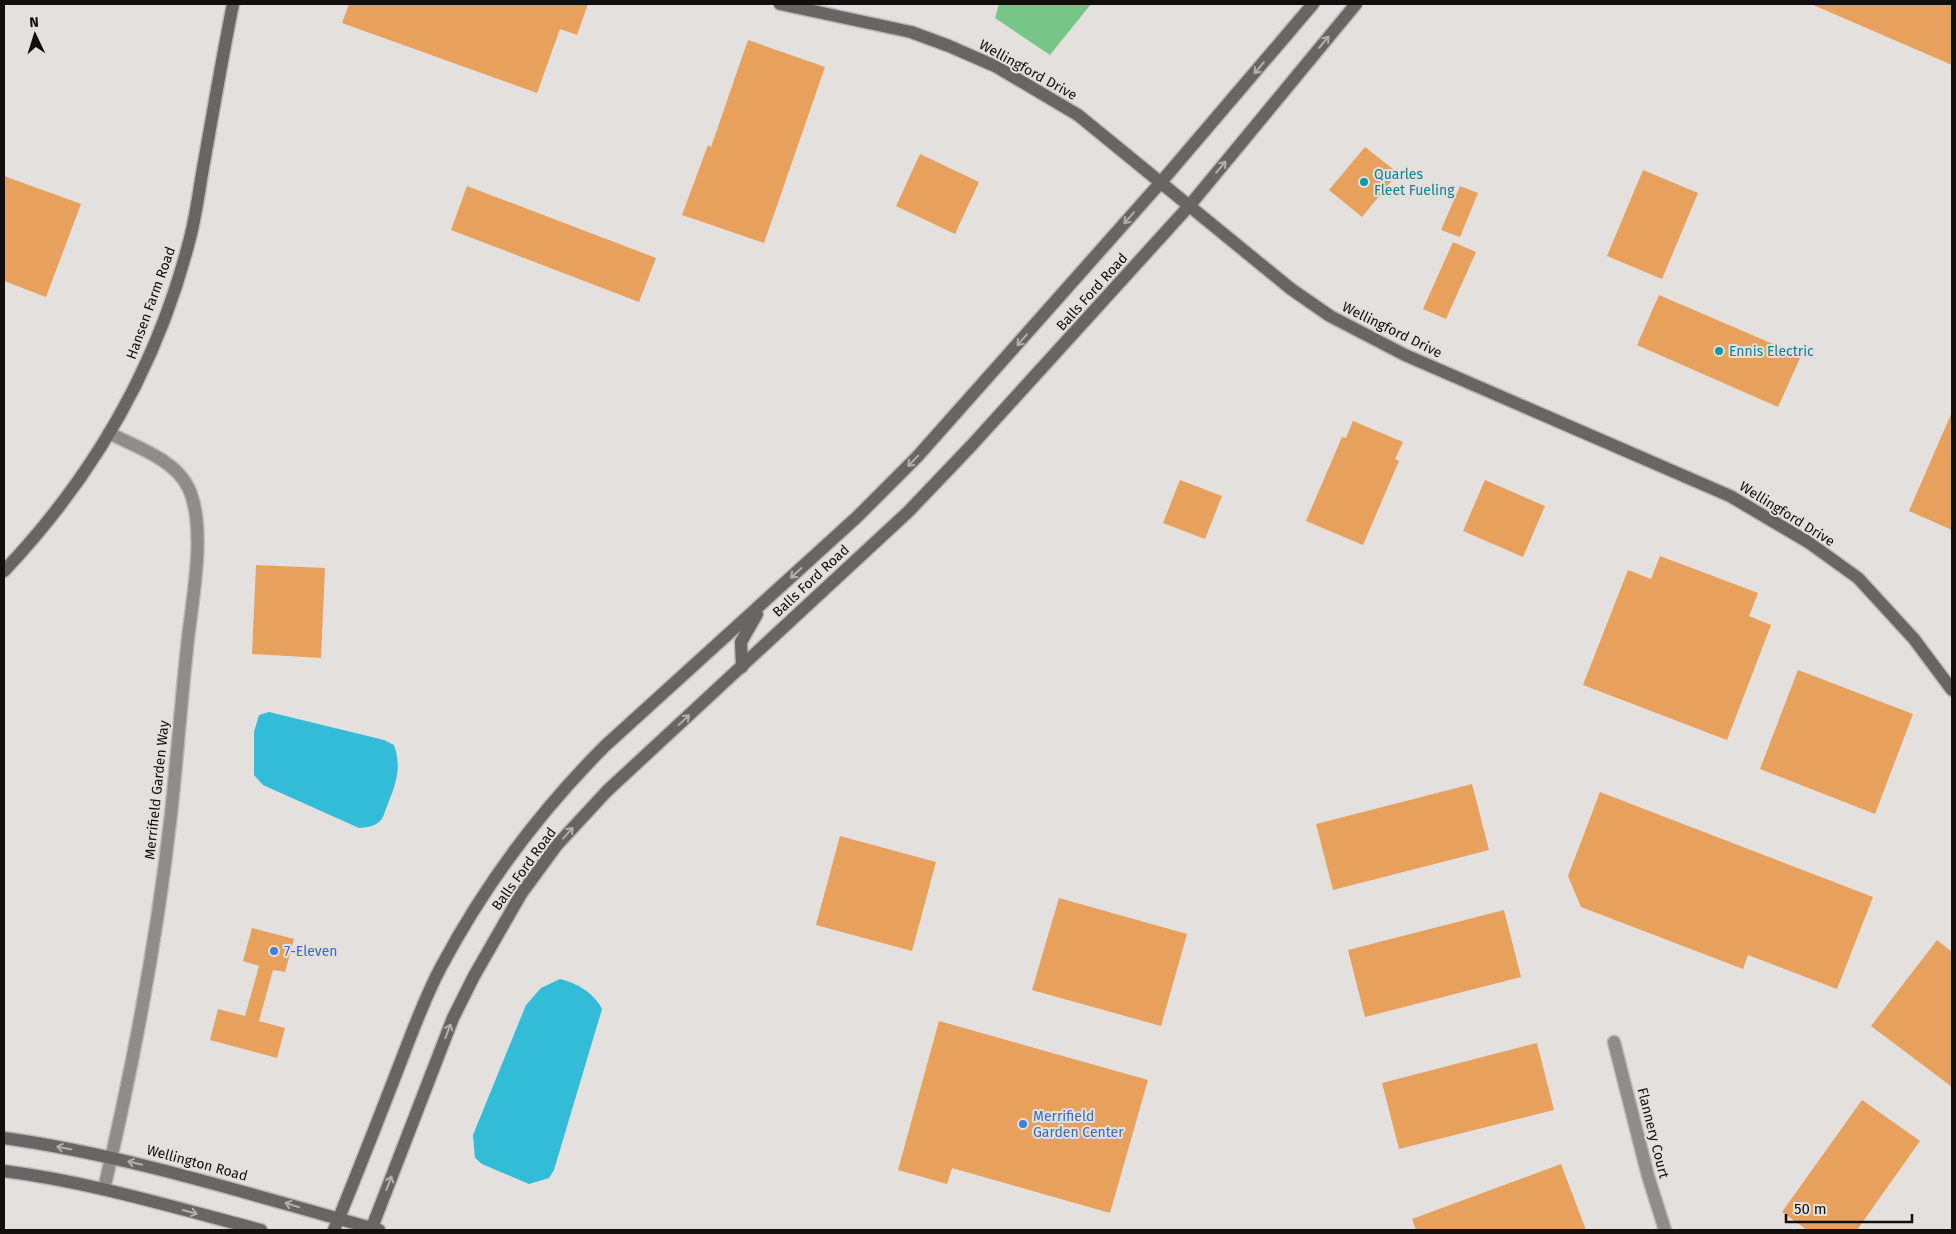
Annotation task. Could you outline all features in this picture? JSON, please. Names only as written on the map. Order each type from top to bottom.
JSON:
[{"type":"main road","name":"Hansen Farm Road","points":[[4,571],[72,492],[109,433],[137,383],[158,336],[190,237],[233,4]]},
{"type":"main road","name":"Wellingford Drive","points":[[780,4],[911,32],[950,46],[997,67],[1078,115],[1162,181],[1291,289],[1330,316],[1371,339],[1730,496],[1808,542],[1858,578],[1914,639],[1952,690]]},
{"type":"main road","name":"Balls Ford Road","points":[[336,1225],[432,986],[454,944],[501,869],[532,828],[583,768],[857,518],[917,457],[1162,181],[1313,4]]},
{"type":"main road","name":"Balls Ford Road","points":[[374,1230],[453,1018],[474,976],[521,894],[557,845],[595,804],[909,511],[1190,205],[1356,4]]},
{"type":"main road","points":[[742,666],[741,642],[763,603]]},
{"type":"main road","name":"Wellington Road","points":[[4,1138],[112,1157],[222,1184],[336,1225],[374,1230]]},
{"type":"main road","points":[[4,1171],[104,1189],[262,1230]]},
{"type":"street","name":"Merrifield Garden Way","points":[[104,1189],[146,985],[163,879],[191,602],[197,560],[194,508],[189,488],[178,472],[109,433]]},
{"type":"street","name":"Flannery Court","points":[[1614,1042],[1648,1176],[1666,1230]]},
{"type":"green space","points":[[999,4],[1091,4],[1050,55],[995,18]]},
{"type":"water","points":[[269,712],[384,740],[394,745],[398,761],[397,776],[381,820],[374,825],[359,828],[263,785],[254,775],[254,732],[259,715]]},
{"type":"water","points":[[560,979],[584,989],[599,1003],[602,1009],[554,1170],[549,1178],[529,1184],[482,1164],[475,1158],[473,1135],[526,1005],[541,988]]},
{"type":"building","points":[[349,4],[588,4],[577,35],[560,29],[537,93],[342,23]]},
{"type":"building","points":[[1811,4],[1952,4],[1952,65]]},
{"type":"building","points":[[748,40],[825,67],[764,243],[682,215],[708,145],[711,147]]},
{"type":"building","name":"Quarles Fleet Fueling","points":[[1365,147],[1398,173],[1362,217],[1329,190]]},
{"type":"building","points":[[920,154],[979,182],[955,234],[896,206]]},
{"type":"building","points":[[1643,170],[1698,193],[1662,279],[1607,256]]},
{"type":"building","points":[[4,176],[81,204],[46,297],[4,281]]},
{"type":"building","points":[[467,186],[656,258],[639,302],[451,230]]},
{"type":"building","points":[[1460,186],[1478,193],[1460,237],[1441,230]]},
{"type":"building","points":[[1453,242],[1476,252],[1446,319],[1423,309]]},
{"type":"building","name":"Ennis Electric","points":[[1659,295],[1801,356],[1778,407],[1637,345]]},
{"type":"building","points":[[1952,412],[1952,530],[1909,511]]},
{"type":"building","points":[[1353,421],[1403,442],[1395,459],[1399,461],[1363,545],[1306,521],[1342,437],[1346,438]]},
{"type":"building","points":[[1180,480],[1222,496],[1205,539],[1163,523]]},
{"type":"building","points":[[1485,480],[1545,506],[1523,557],[1463,531]]},
{"type":"building","points":[[1660,556],[1758,593],[1749,616],[1771,625],[1727,740],[1583,685],[1628,570],[1651,579]]},
{"type":"building","points":[[256,565],[325,568],[321,658],[252,654]]},
{"type":"building","points":[[1798,670],[1913,714],[1875,814],[1760,769]]},
{"type":"building","points":[[1472,784],[1489,850],[1333,890],[1316,824]]},
{"type":"building","points":[[1600,792],[1873,897],[1837,989],[1748,955],[1743,969],[1581,907],[1568,876]]},
{"type":"building","points":[[840,836],[936,862],[912,951],[816,925]]},
{"type":"building","points":[[1059,898],[1187,934],[1161,1026],[1032,990]]},
{"type":"building","points":[[1504,910],[1521,977],[1365,1017],[1348,950]]},
{"type":"building","points":[[252,928],[294,939],[285,972],[273,970],[259,1021],[285,1028],[277,1058],[210,1040],[218,1009],[245,1016],[259,966],[243,961]]},
{"type":"building","points":[[1937,940],[1952,952],[1952,1087],[1871,1026]]},
{"type":"building","name":"Merrifield Garden Center","points":[[939,1021],[1148,1080],[1110,1213],[952,1168],[947,1184],[898,1170]]},
{"type":"building","points":[[1537,1043],[1554,1110],[1399,1149],[1382,1083]]},
{"type":"building","points":[[1862,1100],[1920,1141],[1857,1230],[1807,1230],[1782,1212]]},
{"type":"building","points":[[1561,1164],[1586,1230],[1416,1230],[1412,1219]]},
{"type":"place","name":"Quarles Fleet Fueling","points":[[1364,182]]},
{"type":"place","name":"Ennis Electric","points":[[1719,351]]},
{"type":"place","name":"7-Eleven","points":[[274,951]]},
{"type":"place","name":"Merrifield Garden Center","points":[[1023,1124]]}]
